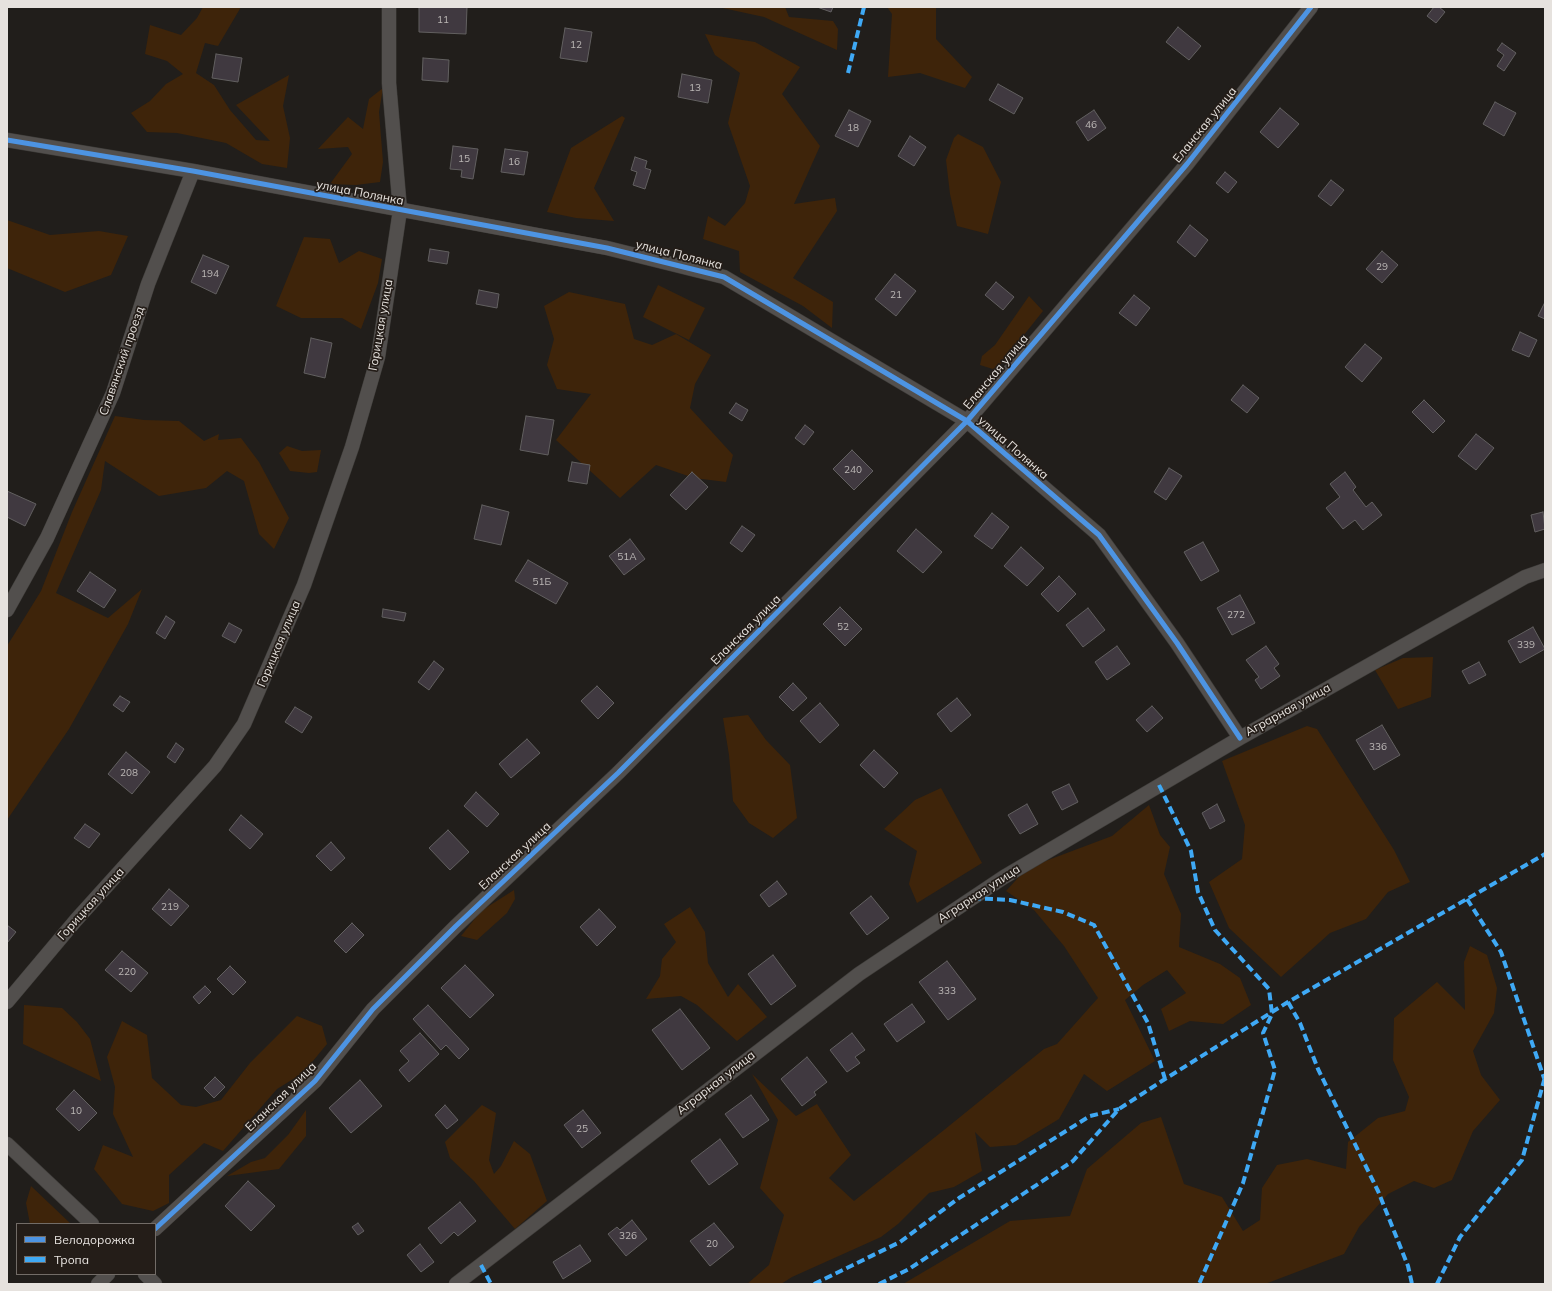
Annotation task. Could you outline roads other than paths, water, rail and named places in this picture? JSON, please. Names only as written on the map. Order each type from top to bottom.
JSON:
[{"type":"street","name":"улица Полянка","points":[[389,7],[389,83],[400,210]]},
{"type":"street","name":"Еланская улица","points":[[156,1228],[315,1081],[373,1009],[456,926],[618,773],[967,422],[1187,164],[1311,7]]},
{"type":"street","name":"улица Полянка","points":[[7,140],[193,171],[607,248],[724,277],[967,422],[1099,535],[1177,643],[1240,738]]},
{"type":"street","name":"Славянский проезд","points":[[7,610],[47,538],[113,393],[148,284],[193,171]]},
{"type":"street","name":"Горицкая улица","points":[[7,1002],[76,920],[215,766],[244,724],[304,585],[352,447],[378,356],[400,210]]},
{"type":"street","name":"Аграрная улица","points":[[456,1284],[859,974],[1004,877],[1240,738],[1525,578],[1545,570]]},
{"type":"street","points":[[7,1144],[91,1223]]},
{"type":"street","points":[[98,1284],[107,1275]]},
{"type":"street","points":[[146,1275],[155,1284]]}]
